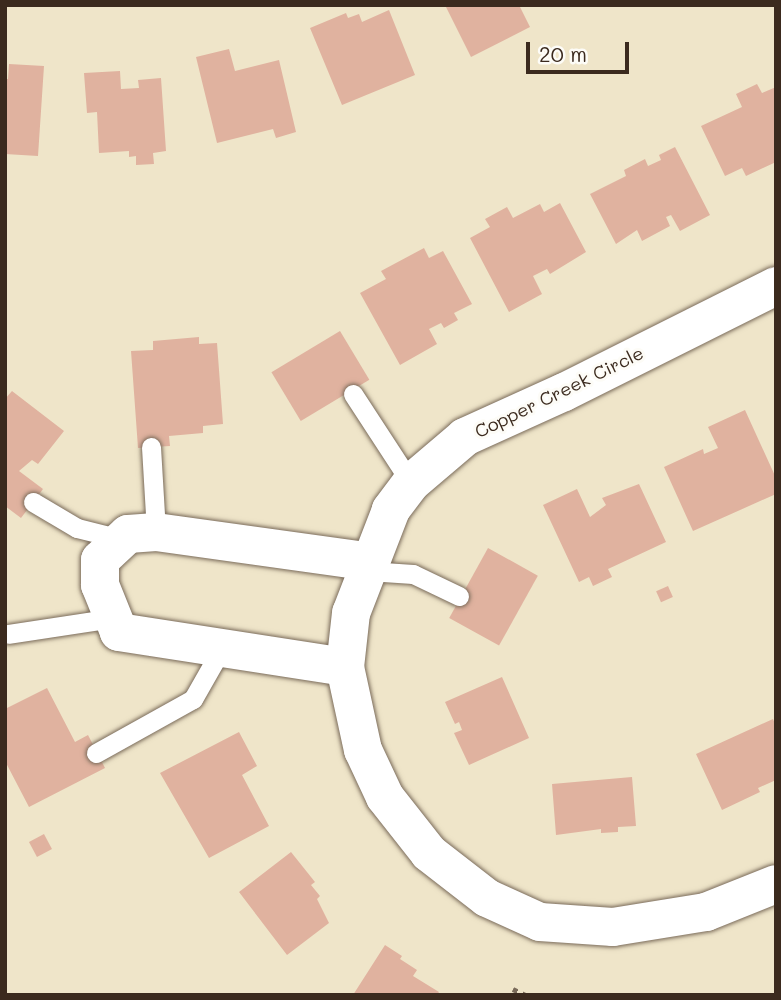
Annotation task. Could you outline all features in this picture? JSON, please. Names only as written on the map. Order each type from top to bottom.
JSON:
[{"type":"street","name":"Copper Creek Circle","points":[[776,286],[564,392],[465,437],[411,483],[391,510],[351,612],[345,667],[363,750],[385,797],[429,853],[487,898],[540,922],[613,927],[706,912],[776,884]]},
{"type":"street","points":[[345,667],[119,632],[100,585],[100,560],[139,536],[369,567]]},
{"type":"lane","points":[[353,394],[411,483]]},
{"type":"lane","points":[[33,502],[77,528],[139,536],[150,447]]},
{"type":"lane","points":[[369,567],[413,573],[459,596]]},
{"type":"lane","points":[[8,634],[113,618]]},
{"type":"lane","points":[[96,753],[193,699],[222,648]]},
{"type":"path","points":[[513,989],[526,995]]},
{"type":"building","points":[[445,5],[519,5],[530,27],[471,57]]},
{"type":"building","points":[[389,10],[415,75],[342,105],[310,28],[346,13],[348,18],[359,14],[362,22]]},
{"type":"building","points":[[229,49],[235,71],[279,60],[296,132],[276,138],[273,129],[217,143],[196,57]]},
{"type":"building","points":[[9,64],[44,66],[38,156],[5,154],[5,79],[8,79]]},
{"type":"building","points":[[120,71],[121,89],[139,88],[138,80],[161,78],[166,151],[153,153],[154,164],[136,165],[136,156],[129,157],[129,151],[99,153],[97,112],[87,113],[84,73]]},
{"type":"building","points":[[757,84],[762,93],[776,87],[776,162],[746,176],[742,168],[725,176],[701,126],[742,107],[736,94]]},
{"type":"building","points":[[675,147],[710,215],[680,231],[671,215],[666,217],[670,226],[642,241],[637,230],[616,244],[590,194],[626,176],[624,170],[645,159],[648,166],[661,160],[659,155]]},
{"type":"building","points":[[560,203],[586,252],[550,274],[547,269],[533,276],[542,294],[509,312],[470,238],[490,227],[485,219],[507,207],[513,218],[540,204],[544,212]]},
{"type":"building","points":[[424,248],[429,258],[443,251],[472,304],[454,313],[458,320],[444,328],[441,323],[429,329],[437,344],[400,365],[360,293],[386,279],[381,271]]},
{"type":"building","points":[[340,331],[369,380],[301,421],[271,372]]},
{"type":"building","points":[[199,337],[199,344],[217,343],[223,424],[203,426],[203,433],[169,436],[170,446],[138,448],[131,351],[153,350],[153,341]]},
{"type":"building","points":[[12,391],[64,431],[38,464],[32,460],[19,471],[43,489],[21,518],[5,506],[5,399]]},
{"type":"building","points":[[745,410],[776,478],[776,494],[693,531],[664,467],[703,449],[704,454],[718,448],[708,427]]},
{"type":"building","points":[[639,484],[666,542],[608,569],[612,577],[593,586],[589,577],[579,582],[543,505],[577,489],[590,517],[606,505],[602,498]]},
{"type":"building","points":[[488,548],[538,576],[499,646],[449,618]]},
{"type":"building","points":[[668,586],[673,597],[661,602],[656,591]]},
{"type":"building","points":[[502,677],[529,738],[469,765],[454,733],[462,730],[459,722],[455,724],[445,702]]},
{"type":"building","points":[[47,688],[75,742],[88,735],[105,768],[29,807],[5,761],[5,709]]},
{"type":"building","points":[[773,719],[776,726],[776,780],[758,788],[760,792],[722,810],[696,754]]},
{"type":"building","points":[[239,732],[257,766],[242,775],[269,826],[209,858],[160,773]]},
{"type":"building","points":[[632,777],[636,826],[618,827],[618,832],[601,833],[601,829],[556,835],[552,784]]},
{"type":"building","points":[[44,834],[52,849],[37,857],[29,842]]},
{"type":"building","points":[[291,852],[315,882],[311,885],[320,896],[317,899],[329,923],[287,955],[239,892]]},
{"type":"building","points":[[385,945],[417,970],[413,976],[439,992],[437,995],[353,995]]}]
